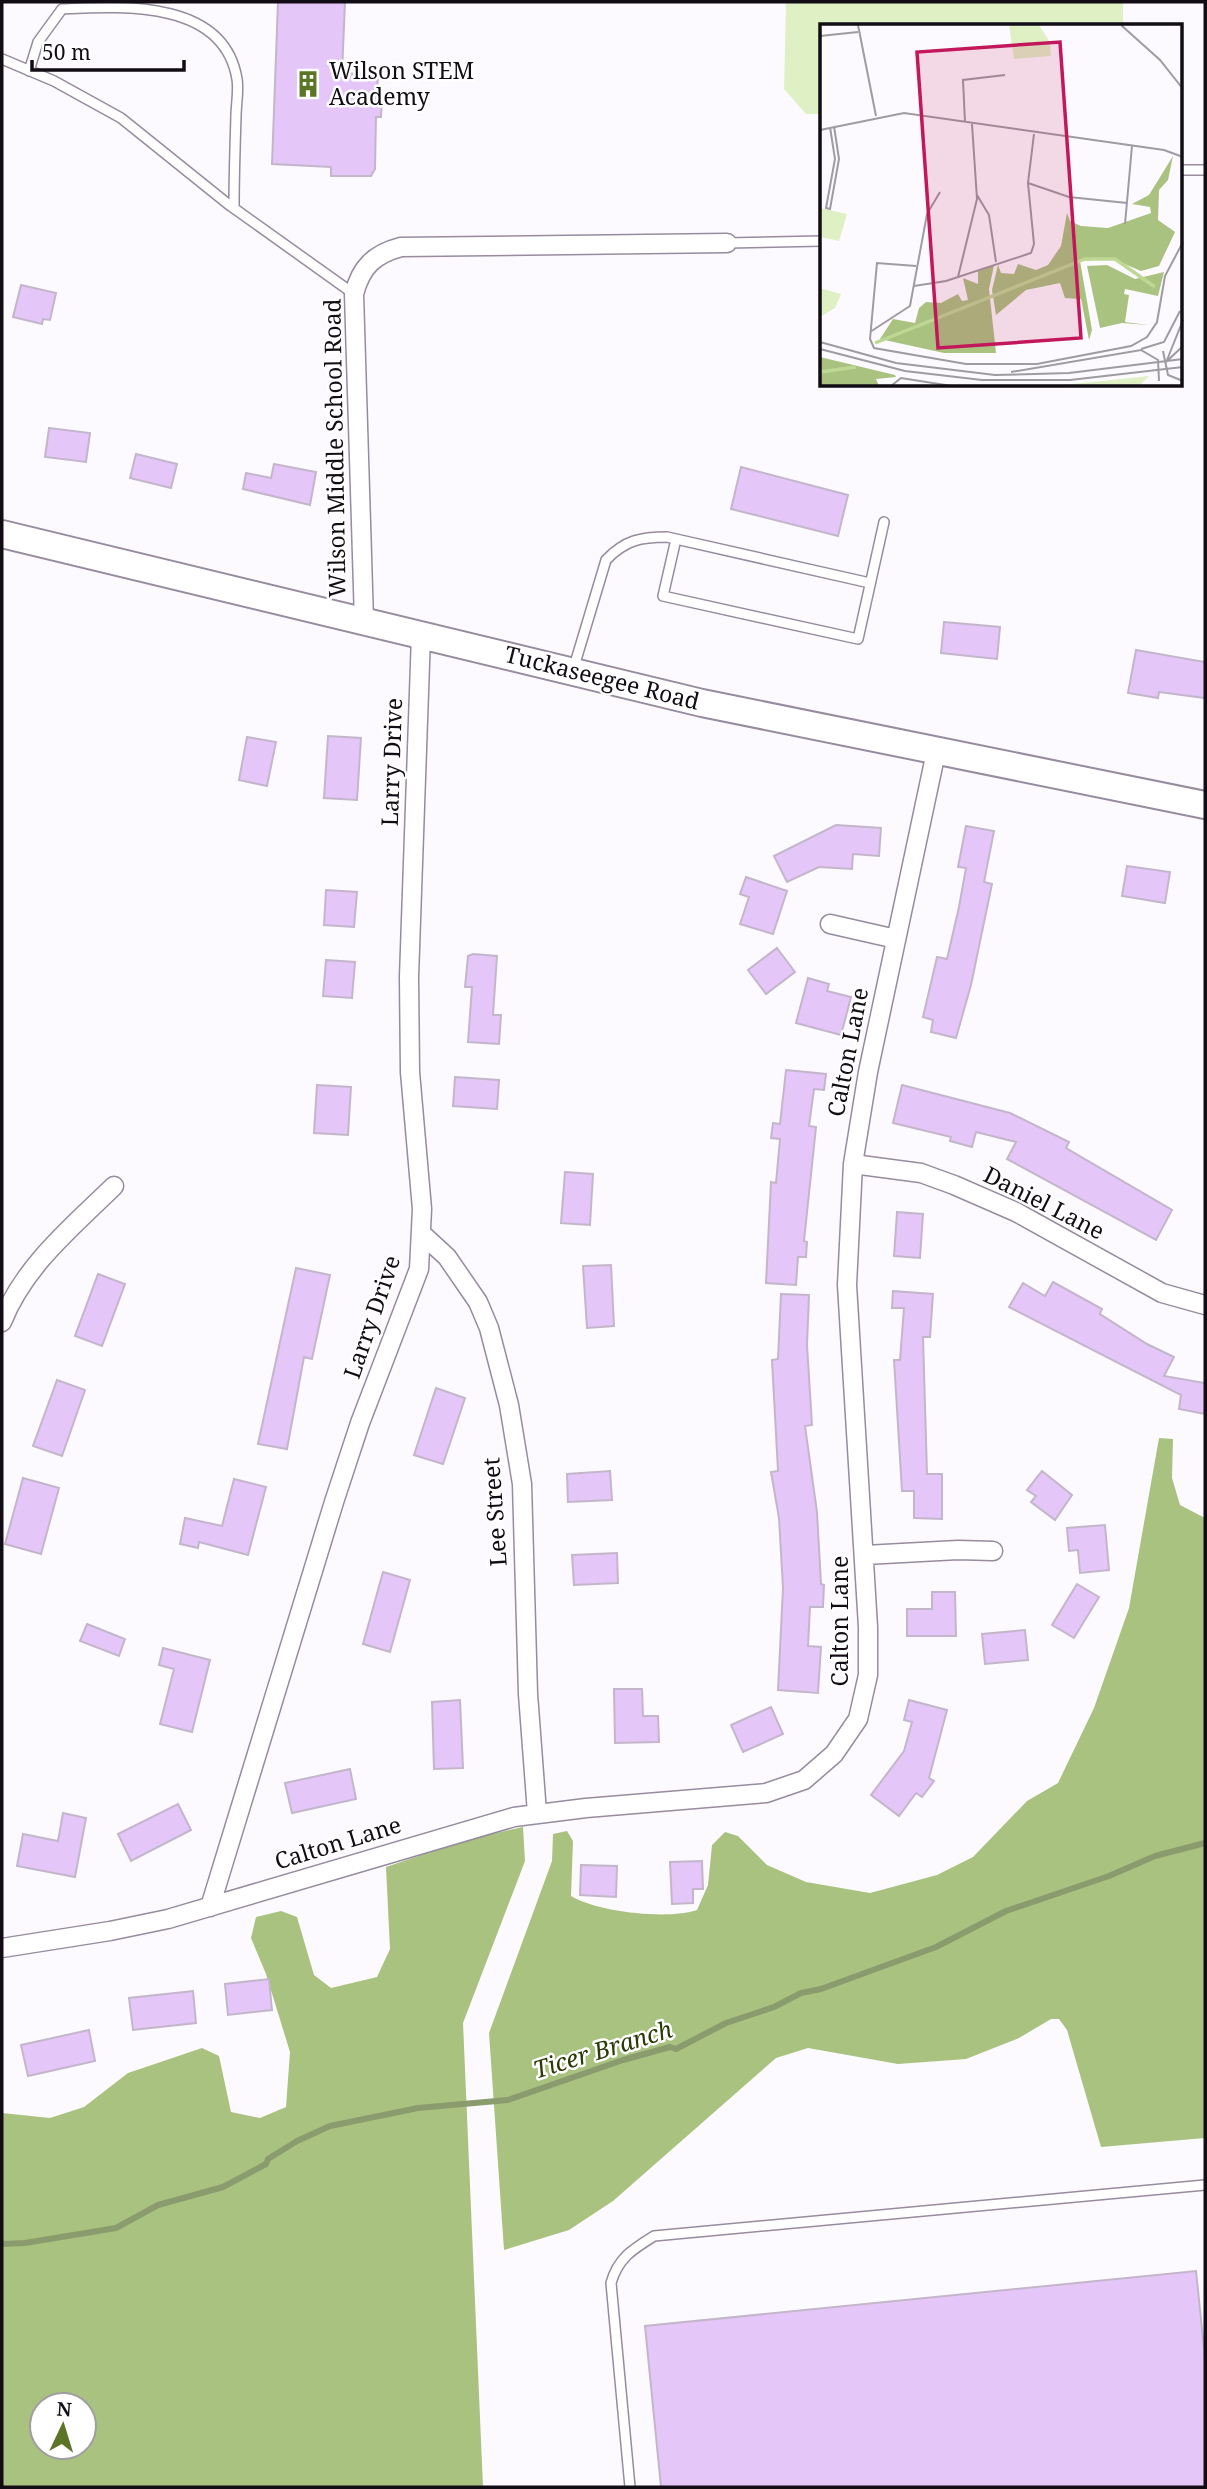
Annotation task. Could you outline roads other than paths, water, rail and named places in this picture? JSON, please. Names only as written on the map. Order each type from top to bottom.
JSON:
[{"type":"street","name":"Wilson Middle School Road","points":[[364,621],[355,294],[359,276],[370,261],[384,251],[401,247],[727,243]]},
{"type":"street","name":"Tuckaseegee Road","points":[[2,534],[573,672],[936,752],[1205,805]]},
{"type":"street","name":"Larry Drive","points":[[210,1907],[342,1476],[419,1269],[422,1234],[410,1072],[409,1004],[421,635]]},
{"type":"street","name":"Calton Lane","points":[[2,1948],[110,1931],[210,1907],[493,1823],[537,1813],[738,1798],[766,1793],[804,1780],[834,1754],[858,1719],[866,1691],[869,1627],[847,1285],[853,1164],[868,1072],[936,752]]},
{"type":"street","points":[[830,924],[896,939]]},
{"type":"street","name":"Daniel Lane","points":[[853,1164],[921,1173],[954,1185],[1016,1212],[1162,1293],[1205,1306]]},
{"type":"street","points":[[2,1322],[16,1291],[43,1256],[114,1186]]},
{"type":"street","name":"Lee Street","points":[[422,1234],[447,1257],[478,1302],[489,1328],[509,1405],[522,1484],[528,1693],[537,1813]]},
{"type":"street","points":[[865,1555],[958,1549],[993,1551]]},
{"type":"lane","points":[[29,71],[38,42],[62,9],[116,6],[167,10],[195,19],[223,44],[237,78],[234,208]]},
{"type":"lane","points":[[2,60],[121,118],[234,208],[355,294]]},
{"type":"lane","points":[[1182,170],[1205,170]]},
{"type":"lane","points":[[727,243],[820,241]]},
{"type":"lane","points":[[676,539],[663,596],[858,639],[884,522]]},
{"type":"lane","points":[[573,672],[606,560],[618,548],[640,537],[676,539],[870,583]]},
{"type":"lane","points":[[630,2487],[611,2283],[615,2267],[628,2252],[654,2236],[1205,2185]]},
{"type":"waterway","name":"Ticer Branch","points":[[2,2244],[25,2243],[116,2228],[158,2205],[223,2187],[266,2164],[268,2159],[297,2141],[330,2126],[418,2108],[508,2100],[623,2060],[670,2047],[676,2049],[726,2023],[774,2007],[801,1993],[821,1989],[936,1947],[1006,1911],[1109,1876],[1155,1856],[1205,1843]]},
{"type":"place","name":"Wilson STEM Academy","points":[[308,84]]}]
